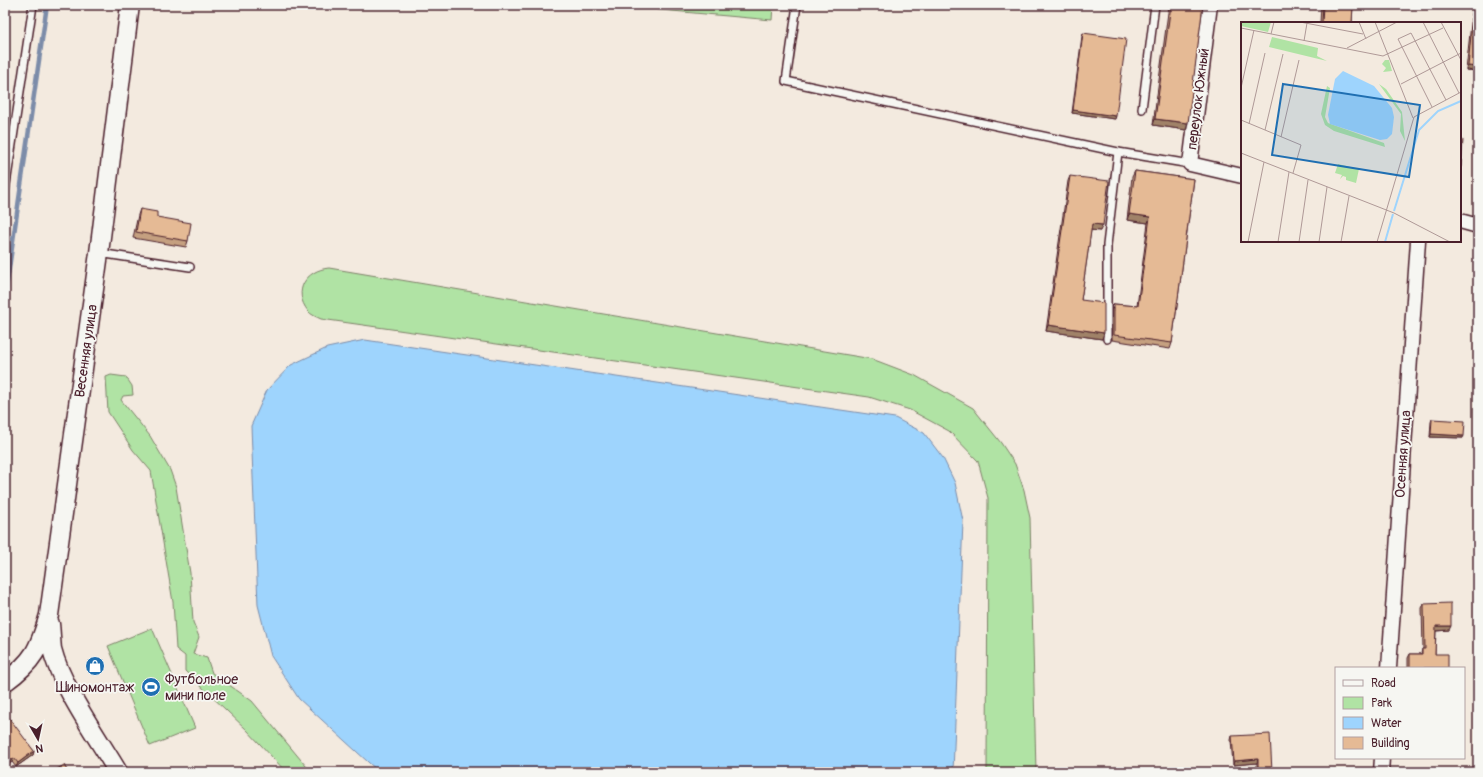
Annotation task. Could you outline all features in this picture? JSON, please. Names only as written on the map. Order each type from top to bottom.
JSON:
[{"type":"street","name":"Весенняя улица","points":[[5,682],[34,656],[42,642],[49,615],[99,253],[130,5]]},
{"type":"street","name":"переулок Южный","points":[[1210,5],[1190,164],[1241,176]]},
{"type":"street","points":[[1461,221],[1478,226]]},
{"type":"street","name":"Осенняя улица","points":[[1389,667],[1418,242]]},
{"type":"street","points":[[49,615],[52,649],[59,667],[118,772]]},
{"type":"street","points":[[1381,772],[1382,759]]},
{"type":"lane","points":[[5,191],[33,5]]},
{"type":"lane","points":[[797,5],[786,81],[1118,152],[1190,164]]},
{"type":"lane","points":[[1142,109],[1155,5]]},
{"type":"lane","points":[[1107,339],[1107,245],[1118,152]]},
{"type":"lane","points":[[99,253],[190,267]]},
{"type":"green space","points":[[605,5],[773,5],[772,20]]},
{"type":"green space","points":[[329,268],[872,359],[914,375],[973,408],[1001,443],[1015,464],[1024,490],[1030,518],[1036,772],[987,772],[988,498],[978,461],[949,431],[910,410],[869,397],[321,319],[312,315],[308,311],[301,296],[302,289],[308,277],[321,270]]},
{"type":"green space","points":[[111,375],[126,377],[132,386],[133,395],[123,396],[121,400],[150,436],[170,470],[176,487],[190,573],[193,622],[199,637],[193,654],[207,658],[212,673],[252,701],[311,772],[286,772],[247,730],[185,671],[185,656],[176,649],[173,602],[151,471],[133,450],[108,412],[106,377]]},
{"type":"green space","name":"Футбольное мини поле","points":[[152,628],[195,728],[150,746],[108,646]]},
{"type":"water","points":[[365,340],[895,418],[924,433],[943,458],[955,483],[963,521],[953,772],[379,772],[299,699],[271,656],[258,605],[251,426],[267,390],[291,365],[327,348]]},
{"type":"building","points":[[1171,5],[1203,5],[1188,123],[1155,119]]},
{"type":"building","points":[[1323,5],[1353,5],[1352,22],[1322,22]]},
{"type":"building","points":[[1474,5],[1478,5],[1478,67],[1468,66]]},
{"type":"building","points":[[1083,33],[1126,39],[1116,116],[1073,110]]},
{"type":"building","points":[[1461,140],[1463,140],[1461,167]]},
{"type":"building","points":[[1135,171],[1194,179],[1172,343],[1114,335],[1114,304],[1138,306],[1150,217],[1129,214]]},
{"type":"building","points":[[1070,176],[1109,181],[1103,225],[1092,224],[1081,300],[1104,303],[1104,333],[1048,325]]},
{"type":"building","points":[[140,209],[157,212],[157,217],[191,223],[188,241],[136,232]]},
{"type":"building","points":[[1432,419],[1465,421],[1464,436],[1431,434]]},
{"type":"building","points":[[1451,603],[1451,626],[1436,626],[1435,654],[1448,654],[1448,667],[1410,667],[1410,654],[1422,654],[1422,649],[1425,649],[1424,604]]},
{"type":"building","points":[[7,715],[34,751],[18,763],[14,758],[5,764],[5,716]]},
{"type":"building","points":[[1270,734],[1272,772],[1258,772],[1258,759],[1234,761],[1232,736]]},
{"type":"building","points":[[64,765],[68,772],[52,772]]},
{"type":"waterway","points":[[5,296],[47,5]]},
{"type":"place","name":"Шиномонтаж","points":[[95,666]]},
{"type":"place","name":"Футбольное мини поле","points":[[151,687]]}]
